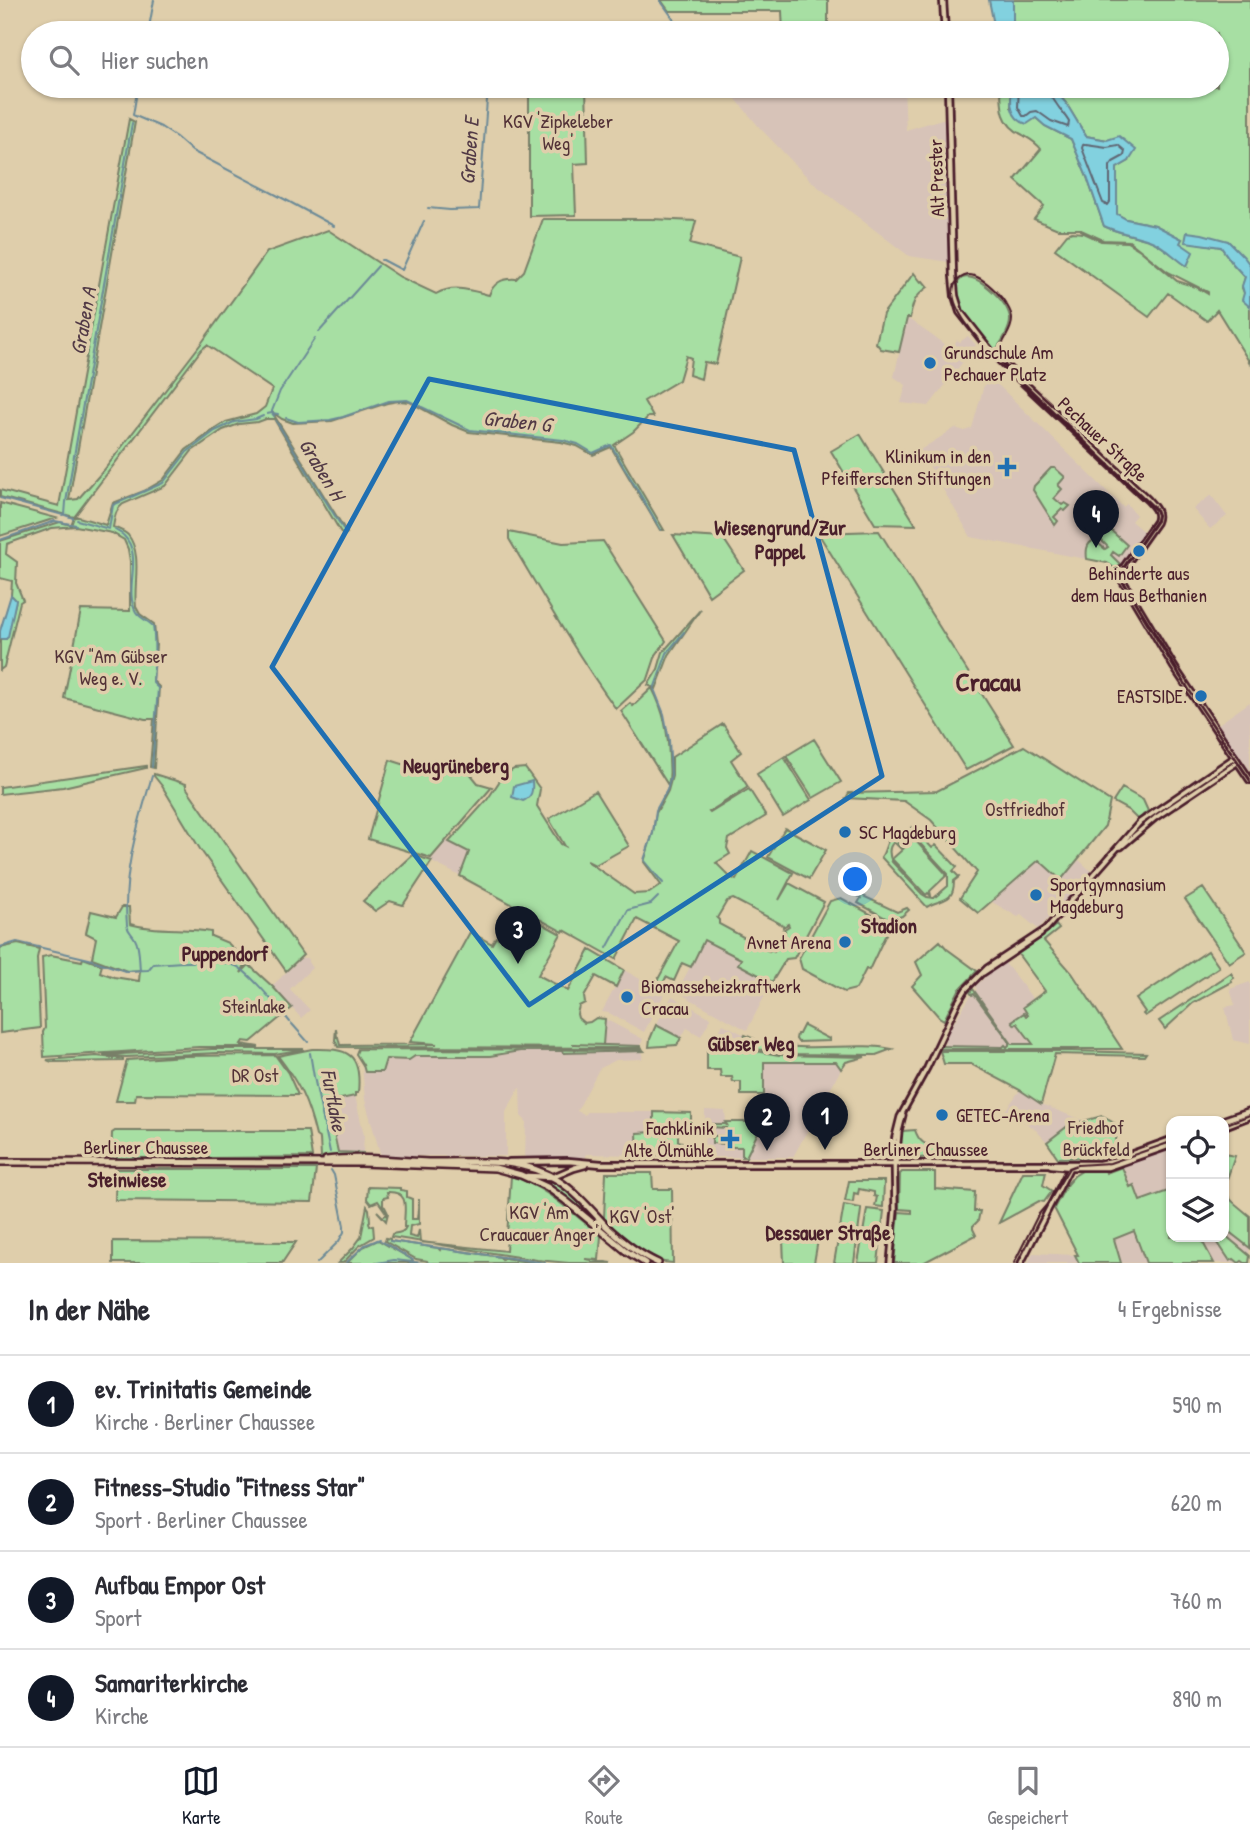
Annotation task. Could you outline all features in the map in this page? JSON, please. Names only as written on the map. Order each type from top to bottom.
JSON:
[{"type":"main road","points":[[943,0],[944,21]]},
{"type":"main road","name":"Alt Prester","points":[[948,98],[954,286]]},
{"type":"main road","name":"Pechauer Straße","points":[[954,286],[961,315],[994,356],[1148,500],[1156,511],[1158,517],[1154,525],[1121,571],[1121,576],[1192,694],[1236,760]]},
{"type":"main road","points":[[1236,760],[1250,780]]},
{"type":"main road","points":[[1229,1121],[1250,1111]]},
{"type":"main road","points":[[1229,1122],[1250,1116]]},
{"type":"main road","name":"Berliner Chaussee","points":[[292,1163],[302,1160],[339,1159],[505,1163],[568,1161],[1071,1165],[1122,1160],[1166,1145]]},
{"type":"main road","points":[[568,1161],[569,1170]]},
{"type":"main road","name":"Berliner Chaussee","points":[[0,1162],[484,1167],[526,1177],[553,1177],[592,1163]]},
{"type":"main road","points":[[505,1163],[524,1166],[553,1177],[572,1191],[622,1241],[659,1263]]},
{"type":"main road","points":[[526,1177],[556,1193],[626,1251],[645,1263]]},
{"type":"street","points":[[890,1263],[899,1131],[906,1108],[957,1004],[986,968],[1046,929],[1109,858],[1152,821],[1236,760]]},
{"type":"street","points":[[1021,1263],[1071,1165]]},
{"type":"highlighted area","points":[[429,379],[794,450],[882,776],[529,1005],[272,667]]},
{"type":"shaded area","points":[[735,98],[905,98],[906,130],[945,120],[949,262],[909,256],[813,183]]},
{"type":"shaded area","name":"Grundschule Am Pechauer Platz","points":[[907,318],[951,349],[957,340],[960,342],[968,336],[976,345],[929,406],[901,403],[906,385],[894,377]]},
{"type":"shaded area","name":"Klinikum in den Pfeifferschen Stiftungen","points":[[990,377],[1123,507],[1127,504],[1136,515],[1131,521],[1145,533],[1118,569],[1107,563],[971,537],[920,450],[955,428],[965,431],[972,428],[986,378]]},
{"type":"shaded area","points":[[1211,495],[1227,516],[1210,529],[1193,509]]},
{"type":"shaded area","points":[[1250,702],[1250,770],[1217,725]]},
{"type":"shaded area","points":[[447,841],[469,852],[460,876],[430,861]]},
{"type":"shaded area","name":"Sportgymnasium Magdeburg","points":[[1039,860],[1061,880],[1079,860],[1091,871],[1038,929],[1021,915],[1018,917],[992,902]]},
{"type":"shaded area","points":[[704,940],[741,959],[739,964],[772,982],[747,1030],[677,992]]},
{"type":"shaded area","points":[[301,958],[308,958],[312,968],[290,989],[310,1010],[301,1018],[272,986]]},
{"type":"shaded area","points":[[1005,963],[1033,999],[1023,1007],[1050,1044],[1014,1043],[1006,1047],[944,1046],[943,1040],[977,989],[975,987],[990,972]]},
{"type":"shaded area","points":[[624,970],[665,993],[644,1032],[609,1013],[602,1012]]},
{"type":"shaded area","points":[[1250,982],[1250,1044],[1233,1040],[1225,1007],[1235,1005],[1230,989]]},
{"type":"shaded area","points":[[672,996],[711,1018],[701,1036],[687,1028],[681,1038],[656,1025]]},
{"type":"shaded area","points":[[605,1019],[643,1039],[641,1045],[603,1045]]},
{"type":"shaded area","points":[[723,1024],[745,1035],[739,1046],[711,1046]]},
{"type":"shaded area","points":[[643,1050],[642,1059],[616,1060],[599,1069],[577,1111],[585,1115],[586,1112],[654,1112],[654,1132],[638,1133],[638,1155],[586,1154],[583,1158],[525,1158],[526,1121],[521,1116],[520,1087],[506,1112],[506,1156],[383,1156],[365,1100],[361,1051],[563,1053]]},
{"type":"shaded area","points":[[764,1062],[836,1062],[841,1069],[793,1157],[704,1157],[705,1110],[725,1111],[726,1122],[764,1122]]},
{"type":"shaded area","points":[[1020,1090],[1041,1104],[1084,1121],[1069,1125],[1047,1142],[1035,1129],[1005,1111]]},
{"type":"shaded area","points":[[355,1096],[364,1135],[363,1153],[338,1152],[327,1101]]},
{"type":"shaded area","points":[[1166,1151],[1166,1242],[1229,1242],[1229,1199],[1250,1216],[1249,1263],[1120,1263],[1115,1255],[1105,1173]]},
{"type":"shaded area","points":[[1229,1155],[1235,1156],[1229,1174]]},
{"type":"shaded area","points":[[1033,1253],[1075,1255],[1079,1263],[1028,1263]]},
{"type":"green space","points":[[661,0],[828,0],[828,21],[782,21],[782,11],[669,11]]},
{"type":"green space","points":[[1013,0],[1250,0],[1250,265],[1228,241],[1185,241],[1221,247],[1245,277],[1242,288],[1250,307],[1250,363],[1217,310],[1207,321],[1168,293],[1149,317],[1055,249],[1067,234],[1072,232],[1084,233],[1101,241],[1127,242],[1177,281],[1208,294],[1208,292],[1168,272],[1129,241],[1103,240],[1081,229],[1058,229],[1034,219],[1044,206],[1015,180],[1041,149],[1010,126],[1001,101],[1001,98],[1011,98],[1011,107],[1071,139],[1104,226],[1154,242],[1187,266],[1180,242],[1182,239],[1155,225],[1126,219],[1117,214],[1117,168],[1129,161],[1107,140],[1086,136],[1062,98],[1229,98],[1229,21],[1013,21]]},
{"type":"green space","name":"KGV 'Zipkeleber Weg'","points":[[529,98],[586,98],[588,163],[574,164],[576,215],[529,216]]},
{"type":"green space","name":"KGV \"Am Gübser Weg e. V.","points":[[129,119],[135,122],[69,500],[78,499],[104,470],[267,252],[328,230],[400,277],[436,294],[456,289],[489,295],[499,282],[516,279],[524,271],[543,219],[696,221],[690,244],[740,257],[716,364],[704,362],[701,379],[689,375],[691,358],[686,356],[679,380],[644,401],[653,417],[648,417],[614,445],[664,530],[660,530],[611,447],[593,455],[577,446],[561,442],[469,432],[410,402],[399,401],[332,421],[293,423],[272,412],[347,533],[343,536],[274,419],[239,424],[223,430],[192,451],[165,486],[120,506],[113,527],[128,535],[133,543],[136,560],[136,607],[140,614],[154,624],[156,645],[153,681],[159,687],[154,768],[150,767],[154,719],[64,698],[81,610],[130,611],[130,561],[124,540],[112,533],[76,526],[52,528],[7,544],[6,554],[17,562],[16,583],[23,600],[20,602],[4,667],[0,670],[0,639],[6,639],[16,600],[11,595],[12,581],[0,578],[0,541],[60,522],[71,525],[74,517],[0,497],[0,490],[59,506]],"holes":[[[207,345],[272,389],[265,407],[256,414],[226,422],[186,450],[163,480],[113,503],[106,525],[75,516]]]},
{"type":"green space","points":[[914,273],[928,287],[915,300],[910,318],[907,318],[899,352],[881,349],[876,343],[883,314]]},
{"type":"green space","points":[[967,277],[980,282],[994,293],[1009,314],[1008,328],[995,351],[968,321],[959,304],[956,284]]},
{"type":"green space","points":[[860,434],[916,525],[875,524],[831,451]]},
{"type":"green space","points":[[1051,468],[1055,468],[1065,477],[1058,485],[1062,489],[1054,498],[1062,505],[1065,503],[1070,506],[1054,517],[1058,521],[1055,525],[1033,490]]},
{"type":"green space","points":[[0,503],[56,518],[0,536]]},
{"type":"green space","points":[[1108,528],[1127,545],[1119,556],[1113,552],[1111,555],[1121,565],[1116,569],[1107,563],[1087,559],[1087,548],[1094,540],[1105,549],[1108,547],[1099,538]]},
{"type":"green space","points":[[879,531],[1014,745],[966,770],[818,533]]},
{"type":"green space","points":[[509,532],[563,543],[603,541],[666,641],[656,655],[648,679],[616,709],[548,604],[509,539]]},
{"type":"green space","points":[[673,535],[723,538],[744,570],[709,596]]},
{"type":"green space","points":[[701,609],[669,655],[656,689],[648,685],[658,669],[663,652]]},
{"type":"green space","points":[[652,688],[660,705],[666,730],[670,771],[668,785],[621,711],[630,703],[633,706]]},
{"type":"green space","points":[[723,724],[741,752],[731,760],[748,787],[709,812],[749,789],[766,816],[729,839],[727,848],[730,854],[716,863],[736,880],[752,851],[793,873],[779,900],[789,883],[824,902],[794,958],[786,959],[772,982],[738,964],[741,959],[704,940],[691,967],[682,963],[674,981],[666,977],[663,984],[657,981],[679,941],[637,919],[616,959],[460,876],[469,852],[449,842],[487,800],[503,776],[514,769],[525,768],[540,789],[537,806],[561,844],[565,846],[549,819],[595,791],[629,846],[595,865],[587,861],[634,894],[649,893],[661,885],[644,862],[656,813],[668,791],[672,776],[672,757]],"holes":[[[733,899],[789,926],[783,930],[785,931],[774,951],[769,951],[719,924],[717,918],[727,901]]]},
{"type":"green space","points":[[814,739],[841,782],[813,798],[786,756]]},
{"type":"green space","name":"Ostfriedhof","points":[[1024,746],[1110,801],[1105,826],[1061,880],[1039,860],[978,913],[960,898],[977,872],[931,820],[904,801],[846,798],[849,793],[937,791]]},
{"type":"green space","points":[[784,757],[811,800],[783,817],[757,774]]},
{"type":"green space","points":[[390,760],[440,776],[443,763],[469,772],[478,783],[492,787],[431,858],[368,839]]},
{"type":"green space","points":[[146,766],[63,787],[0,794],[0,787]]},
{"type":"green space","points":[[154,774],[186,784],[303,955],[286,971],[200,849]]},
{"type":"green space","points":[[1122,788],[1143,800],[1148,811],[1139,821],[1128,810],[1113,802]]},
{"type":"green space","points":[[913,827],[932,848],[936,845],[957,867],[953,871],[959,877],[954,881],[949,897],[927,907],[881,857],[892,836]],"holes":[[[911,837],[916,839],[948,874],[948,886],[934,898],[922,894],[892,862],[890,849],[894,842],[902,850],[892,859],[926,895],[928,893],[931,896],[930,891],[947,875],[914,839],[903,849],[896,840]]]},
{"type":"green space","points":[[785,828],[826,850],[809,879],[768,857]]},
{"type":"green space","points":[[413,855],[432,861],[403,905],[390,901],[375,911],[363,901]]},
{"type":"green space","points":[[845,885],[846,888],[897,912],[907,908],[909,910],[902,916],[889,920],[858,903],[861,898],[844,888]]},
{"type":"green space","points":[[1203,888],[1246,952],[1229,963],[1185,899]]},
{"type":"green space","name":"Avnet Arena","points":[[841,898],[883,921],[887,932],[869,970],[866,969],[856,989],[844,992],[802,969],[799,958],[830,901]]},
{"type":"green space","name":"Steinlake","points":[[122,907],[129,907],[130,924],[211,932],[211,936],[228,943],[248,964],[241,973],[249,965],[292,1008],[251,1042],[243,1041],[241,1044],[259,1047],[199,1047],[44,1057],[42,957],[51,955],[82,961],[83,958],[102,965],[100,972],[139,981],[140,970],[127,971],[92,958],[96,938],[86,933],[91,911],[116,917]]},
{"type":"green space","points":[[521,912],[561,934],[538,975],[568,991],[590,950],[624,970],[616,987],[596,976],[584,997],[585,1003],[579,1006],[577,1014],[584,1023],[596,1018],[605,1019],[603,1045],[642,1048],[338,1047],[335,1040],[336,1028],[340,1045],[437,1044],[410,1042],[470,932],[492,944],[496,937],[505,941]]},
{"type":"green space","points":[[1056,925],[1059,929],[1044,941],[1072,973],[1122,1049],[939,1049],[940,1046],[1009,1045],[1009,1041],[970,992],[973,989],[1012,1044],[1033,1044],[1017,1023],[1015,1025],[1012,1021],[1024,1013],[1028,1015],[1023,1007],[1045,991],[1018,954]]},
{"type":"green space","points":[[940,941],[977,971],[959,990],[944,1020],[912,986],[922,975],[916,962]]},
{"type":"green space","points":[[18,944],[39,949],[37,958],[40,1028],[0,1033],[0,948]]},
{"type":"green space","points":[[1208,951],[1219,967],[1145,1016],[1143,1014],[1145,1012],[1136,999]]},
{"type":"green space","points":[[1231,973],[1234,978],[1232,982],[1193,1003],[1165,1029],[1159,1021]]},
{"type":"green space","points":[[804,1024],[830,1038],[830,1041],[798,1042],[797,1034]]},
{"type":"green space","points":[[656,1025],[681,1038],[677,1045],[649,1047]]},
{"type":"green space","points":[[745,1035],[781,1046],[892,1049],[876,1055],[793,1054],[739,1047]]},
{"type":"green space","points":[[737,1048],[779,1055],[865,1057],[846,1062],[841,1069],[836,1062],[764,1062],[764,1095],[741,1095],[741,1082],[733,1082],[732,1077],[721,1077],[720,1070],[707,1070],[707,1050]]},
{"type":"green space","points":[[212,1049],[304,1049],[275,1054],[218,1053],[126,1057],[103,1055]]},
{"type":"green space","points":[[312,1049],[343,1052],[355,1061],[358,1069],[358,1093],[327,1102],[338,1152],[363,1153],[363,1156],[321,1157],[320,1139],[316,1136],[306,1103],[292,1075],[278,1056]]},
{"type":"green space","points":[[358,1049],[644,1051],[520,1051],[490,1056],[415,1056],[409,1060],[386,1059],[382,1072],[365,1072],[356,1054]]},
{"type":"green space","points":[[940,1051],[1146,1053],[1144,1056],[1055,1054],[1041,1104],[971,1064],[944,1064]]},
{"type":"green space","name":"DR Ost","points":[[275,1055],[288,1073],[298,1095],[136,1094],[135,1101],[116,1101],[127,1060]]},
{"type":"green space","points":[[96,1056],[123,1061],[47,1060]]},
{"type":"green space","points":[[654,1112],[691,1113],[691,1125],[678,1125],[678,1141],[682,1142],[682,1155],[638,1155],[637,1133],[654,1132]]},
{"type":"green space","name":"Friedhof Brückfeld","points":[[1102,1116],[1119,1126],[1112,1157],[1058,1158],[1047,1142],[1069,1125]]},
{"type":"green space","points":[[725,1122],[763,1122],[746,1157],[742,1157],[742,1147],[712,1143],[712,1136],[726,1136],[726,1128],[712,1127],[711,1124],[728,1126]]},
{"type":"green space","points":[[915,1130],[925,1144],[942,1146],[943,1156],[901,1158],[902,1131]]},
{"type":"green space","points":[[308,1131],[312,1157],[111,1159],[112,1133]]},
{"type":"green space","points":[[1229,1155],[1235,1156],[1229,1172]]},
{"type":"green space","points":[[1122,1167],[1130,1187],[1134,1185],[1140,1201],[1166,1192],[1166,1242],[1203,1242],[1214,1263],[1146,1263],[1134,1231],[1114,1239],[1121,1263],[1079,1263],[1075,1255],[1078,1255],[1054,1208],[1074,1176],[1082,1171],[1105,1170],[1106,1173]]},
{"type":"green space","points":[[116,1169],[316,1169],[312,1202],[115,1200]]},
{"type":"green space","points":[[902,1172],[935,1172],[935,1189],[975,1192],[974,1211],[980,1211],[978,1221],[973,1226],[976,1235],[923,1263],[894,1263],[899,1212],[912,1213],[912,1210],[899,1209]]},
{"type":"green space","points":[[1023,1172],[1046,1172],[1043,1185],[1052,1191],[1044,1202],[1039,1201],[999,1223]]},
{"type":"green space","name":"KGV 'Ost'","points":[[606,1173],[652,1173],[653,1189],[672,1189],[673,1263],[644,1254],[604,1218]]},
{"type":"green space","name":"KGV 'Am Craucauer Anger'","points":[[511,1176],[536,1186],[601,1236],[599,1260],[585,1259],[612,1263],[537,1260],[428,1243],[506,1251]]},
{"type":"green space","points":[[536,1179],[558,1183],[605,1227],[654,1263],[648,1263],[633,1254]]},
{"type":"green space","points":[[849,1181],[884,1181],[883,1207],[875,1206],[877,1197],[874,1192],[859,1189],[858,1194],[854,1193],[853,1202],[845,1201]]},
{"type":"green space","points":[[368,1187],[400,1188],[407,1191],[407,1197],[412,1199],[412,1219],[417,1219],[419,1199],[419,1224],[410,1226],[409,1236],[417,1238],[419,1230],[420,1242],[391,1237],[406,1227],[403,1198],[395,1192],[387,1192],[388,1197],[383,1198],[383,1206],[388,1213],[386,1221],[377,1211],[383,1217],[387,1214],[378,1201],[371,1204],[367,1199]]},
{"type":"green space","points":[[1229,1197],[1250,1216],[1250,1248],[1229,1232]]},
{"type":"green space","points":[[844,1205],[861,1208],[854,1263],[834,1263]]},
{"type":"green space","points":[[367,1206],[374,1237],[359,1246],[343,1263],[338,1263],[361,1237]]},
{"type":"green space","points":[[867,1209],[884,1211],[878,1263],[858,1263]]},
{"type":"green space","points":[[386,1238],[440,1250],[441,1248],[500,1257],[502,1260],[504,1258],[535,1263],[428,1263],[388,1243]]},
{"type":"green space","points":[[1229,1238],[1250,1256],[1249,1263],[1239,1263],[1234,1259],[1230,1261],[1217,1242],[1229,1242]]},
{"type":"green space","points":[[378,1240],[420,1263],[347,1263],[363,1247]]},
{"type":"green space","points":[[783,1240],[818,1240],[814,1263],[784,1263]]},
{"type":"green space","points":[[113,1241],[296,1242],[282,1263],[113,1263]]},
{"type":"water","points":[[989,0],[1013,0],[1013,21],[993,21]]},
{"type":"water","points":[[1011,98],[1062,98],[1086,136],[1107,140],[1119,136],[1136,150],[1129,161],[1117,168],[1117,214],[1126,219],[1155,225],[1182,239],[1180,243],[1193,252],[1187,266],[1154,242],[1104,226],[1071,139],[1045,126],[1036,118],[1027,124],[1021,122],[1014,114]]},
{"type":"water","points":[[1187,232],[1228,241],[1244,257],[1250,265],[1250,307],[1242,300],[1245,277],[1221,247],[1185,242]]},
{"type":"water","points":[[11,595],[16,600],[8,637],[0,639],[0,631]]},
{"type":"water","points":[[532,781],[532,791],[528,798],[523,801],[512,797],[514,786]]},
{"type":"waterway","name":"Graben A","points":[[150,21],[154,0]]},
{"type":"waterway","name":"Graben E","points":[[660,0],[675,21]]},
{"type":"waterway","points":[[136,98],[133,115],[161,127],[192,151],[334,226]]},
{"type":"waterway","name":"Graben E","points":[[428,208],[479,209],[487,98]]},
{"type":"waterway","name":"Graben A","points":[[73,518],[65,515],[66,502],[132,123]]},
{"type":"waterway","name":"Graben E","points":[[381,260],[402,270],[424,221]]},
{"type":"waterway","name":"Graben E","points":[[319,332],[378,266]]},
{"type":"waterway","name":"Graben E","points":[[278,414],[272,411],[280,391],[315,338]]},
{"type":"waterway","name":"Graben G","points":[[286,418],[298,422],[330,420],[389,401],[407,400],[470,430],[563,440],[578,444],[593,453],[611,445],[661,530]]},
{"type":"waterway","name":"Graben G","points":[[267,414],[272,413],[274,416]]},
{"type":"waterway","name":"Graben H","points":[[77,520],[109,529],[113,505],[163,483],[187,452],[215,431],[234,422],[263,416]]},
{"type":"waterway","name":"Graben H","points":[[276,421],[345,532]]},
{"type":"waterway","points":[[0,498],[63,515]]},
{"type":"waterway","points":[[0,540],[55,521],[76,525]]},
{"type":"waterway","name":"Graben A","points":[[115,530],[130,544],[133,563],[131,594],[136,612],[153,626],[153,683],[158,688],[152,767]]},
{"type":"waterway","points":[[663,883],[644,860],[653,833],[656,810],[667,790],[671,775],[664,714],[654,689],[667,653],[684,632]]},
{"type":"waterway","name":"Graben A","points":[[140,971],[138,946],[127,925],[127,887],[132,849],[152,776]]},
{"type":"waterway","points":[[607,948],[628,910],[651,904],[658,897]]},
{"type":"waterway","name":"Furtlake","points":[[0,947],[17,942],[89,959],[125,971],[148,970],[153,964],[196,962],[218,962],[236,966],[249,975],[290,1022]]},
{"type":"waterway","name":"Furtlake","points":[[292,1024],[308,1042]]},
{"type":"waterway","name":"Furtlake","points":[[310,1053],[330,1152]]},
{"type":"waterway","name":"Furtlake","points":[[317,1263],[339,1241],[344,1232],[331,1170]]},
{"type":"waterway","points":[[346,1263],[365,1245],[380,1239]]},
{"type":"waterway","points":[[381,1241],[413,1260]]},
{"type":"waterway","points":[[390,1241],[545,1263]]},
{"type":"waterway","points":[[377,1263],[394,1260],[422,1263]]},
{"type":"tram line","points":[[1250,779],[1190,691],[1123,580],[1123,570],[1157,521],[1158,515],[1156,509],[1003,363],[1000,352],[1011,325],[1011,313],[1002,298],[981,279],[968,275],[962,277],[955,284],[955,303],[975,336],[1155,510],[1156,520],[1122,569],[1120,578],[1174,668],[1250,781]]},
{"type":"tram line","points":[[1229,1123],[1250,1115]]},
{"type":"tram line","points":[[1014,1263],[1038,1215],[1069,1168],[1110,1163],[1166,1144]]},
{"type":"place","name":"Grundschule Am Pechauer Platz","points":[[930,363]]},
{"type":"place","name":"Klinikum in den Pfeifferschen Stiftungen","points":[[1007,467]]},
{"type":"place","name":"Samariterkirche","points":[[1096,548]]},
{"type":"place","name":"Behinderte aus dem Haus Bethanien","points":[[1139,551]]},
{"type":"place","name":"EASTSIDE.","points":[[1201,696]]},
{"type":"place","name":"SC Magdeburg","points":[[845,832]]},
{"type":"place","name":"Sportgymnasium Magdeburg","points":[[1036,895]]},
{"type":"place","name":"Avnet Arena","points":[[845,942]]},
{"type":"place","name":"Aufbau Empor Ost","points":[[518,964]]},
{"type":"place","name":"Biomasseheizkraftwerk Cracau","points":[[627,997]]},
{"type":"place","name":"GETEC-Arena","points":[[942,1115]]},
{"type":"place","name":"Fachklinik Alte Ölmühle","points":[[730,1139]]},
{"type":"place","name":"ev. Trinitatis Gemeinde","points":[[825,1150]]},
{"type":"place","name":"Fitness-Studio \"Fitness Star\"","points":[[767,1151]]},
{"type":"district","name":"Wiesengrund/Zur Pappel","points":[[780,539]]},
{"type":"district","name":"Cracau","points":[[988,681]]},
{"type":"district","name":"Neugrüneberg","points":[[456,765]]},
{"type":"district","name":"Stadion","points":[[889,925]]},
{"type":"district","name":"Puppendorf","points":[[225,953]]},
{"type":"district","name":"Gübser Weg","points":[[751,1043]]},
{"type":"district","name":"Steinwiese","points":[[127,1179]]},
{"type":"district","name":"Dessauer Straße","points":[[828,1232]]}]
